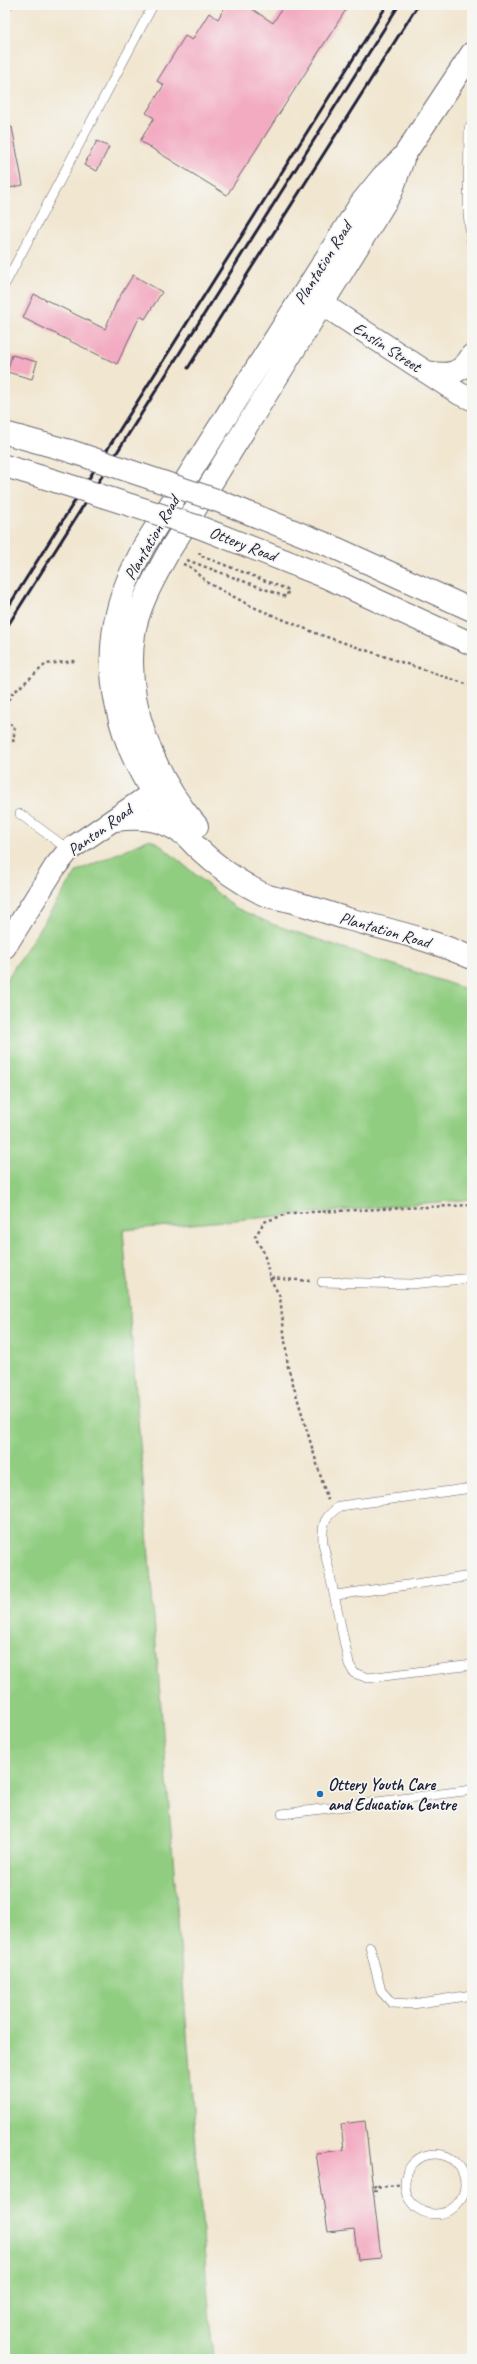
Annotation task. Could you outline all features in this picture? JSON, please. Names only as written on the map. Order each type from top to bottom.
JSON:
[{"type":"street","name":"Plantation Road","points":[[297,903],[233,862],[162,791],[131,755],[119,714],[113,646],[120,602],[127,579],[144,546],[313,298],[361,203],[382,176],[404,157],[472,53]]},
{"type":"street","name":"Enslin Street","points":[[313,298],[425,372],[460,394],[472,399]]},
{"type":"street","points":[[425,372],[448,375],[455,373],[465,365],[472,355]]},
{"type":"street","name":"Ottery Road","points":[[5,434],[70,451],[216,500],[331,546],[472,610]]},
{"type":"street","name":"Ottery Road","points":[[5,466],[199,527],[326,577],[472,644]]},
{"type":"street","name":"Plantation Road","points":[[162,791],[163,808],[189,839],[224,870],[265,896],[297,903],[437,945],[472,958]]},
{"type":"street","name":"Panton Road","points":[[5,948],[54,867],[69,850],[162,791]]},
{"type":"street","points":[[115,820],[138,817],[149,819],[172,827],[189,839]]},
{"type":"lane","points":[[5,284],[153,5]]},
{"type":"lane","points":[[469,128],[468,214],[472,245]]},
{"type":"lane","points":[[20,814],[69,850]]},
{"type":"lane","points":[[322,1282],[411,1284],[472,1278]]},
{"type":"lane","points":[[472,1488],[340,1506],[331,1512],[325,1519],[323,1543],[336,1595],[349,1664],[359,1676],[372,1678],[472,1664]]},
{"type":"lane","points":[[336,1595],[472,1576]]},
{"type":"lane","points":[[282,1814],[472,1790]]},
{"type":"lane","points":[[370,1947],[381,1992],[392,2003],[413,2004],[472,1995]]},
{"type":"lane","points":[[437,2154],[452,2158],[459,2165],[469,2181],[463,2196],[454,2207],[443,2213],[432,2214],[419,2209],[410,2199],[405,2184],[409,2169],[417,2160],[426,2155],[437,2154]]},
{"type":"path","points":[[184,559],[286,597],[289,590],[198,555],[201,549]]},
{"type":"path","points":[[179,563],[192,568],[208,583],[253,607],[318,634],[472,686]]},
{"type":"path","points":[[5,705],[12,694],[46,664],[75,661]]},
{"type":"path","points":[[5,721],[15,728],[13,742]]},
{"type":"path","points":[[331,1512],[288,1367],[280,1297],[270,1278],[264,1253],[255,1237],[264,1222],[290,1214],[472,1205]]},
{"type":"path","points":[[270,1278],[322,1282]]},
{"type":"path","points":[[380,2187],[405,2184]]},
{"type":"green space","points":[[150,839],[159,844],[234,907],[272,924],[472,991],[472,1199],[123,1230],[213,2359],[5,2359],[5,982],[77,871]]},
{"type":"building","points":[[226,5],[246,5],[273,23],[284,5],[349,5],[227,195],[140,141],[154,118],[146,113],[164,85],[157,81],[185,36],[192,40],[209,13],[218,19]]},
{"type":"building","points":[[5,127],[12,127],[23,185],[5,189]]},
{"type":"building","points":[[97,141],[109,147],[97,171],[84,165]]},
{"type":"building","points":[[133,275],[162,292],[145,319],[140,316],[117,364],[23,318],[34,294],[105,329],[117,301]]},
{"type":"building","points":[[12,355],[37,362],[32,379],[7,372]]},
{"type":"building","points":[[365,2121],[381,2258],[358,2260],[354,2229],[328,2232],[316,2153],[344,2150],[341,2124]]},
{"type":"railway","points":[[5,612],[387,5]]},
{"type":"railway","points":[[5,630],[399,5]]},
{"type":"railway","points":[[188,368],[418,5]]},
{"type":"place","name":"Ottery Youth Care and Education Centre","points":[[320,1794]]}]
